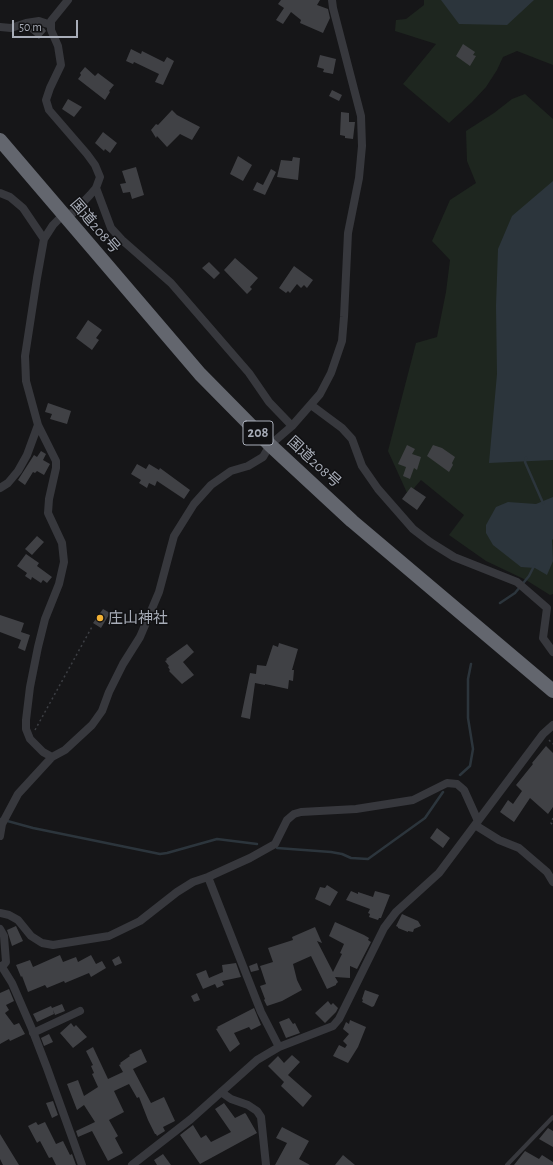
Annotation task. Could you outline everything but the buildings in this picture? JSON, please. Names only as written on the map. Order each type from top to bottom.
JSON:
[{"type":"highway","name":"国道208号","points":[[0,140],[200,374],[270,445],[352,521],[553,691]]},
{"type":"street","points":[[52,757],[42,752],[30,739],[26,729],[26,720],[30,687],[45,619],[59,584],[64,562],[62,543],[48,513],[48,499],[56,468],[56,461],[38,425],[26,381],[25,356],[44,240],[53,225],[63,215],[73,213],[96,188],[100,177],[95,165],[87,154],[49,110],[46,100],[61,65],[58,46],[51,30],[51,21],[52,17],[68,0]]},
{"type":"street","points":[[0,836],[2,824],[18,794],[52,757],[64,750],[92,725],[102,711],[109,692],[123,664],[140,637],[160,592],[174,536],[194,504],[211,485],[232,471],[248,466],[263,457],[270,445],[292,426],[320,394],[331,373],[342,341],[348,233],[359,178],[362,146],[362,116],[332,0]]},
{"type":"street","points":[[0,27],[11,28],[26,23],[39,21],[51,25]]},
{"type":"street","points":[[96,188],[111,228],[122,240],[171,283],[248,373],[277,411],[292,426]]},
{"type":"street","points":[[0,193],[10,197],[23,208],[44,240]]},
{"type":"street","points":[[311,405],[342,428],[352,439],[362,466],[378,489],[413,529],[454,557],[517,582],[526,588],[547,608],[543,638],[553,652]]},
{"type":"street","points":[[0,488],[8,483],[18,471],[27,455],[38,425]]},
{"type":"street","points":[[132,1165],[191,1119],[257,1060],[279,1047],[333,1026],[339,1019],[384,928],[396,912],[438,873],[543,734],[553,725]]},
{"type":"street","points":[[0,913],[9,915],[18,920],[31,936],[42,943],[53,945],[109,936],[140,921],[193,882],[208,877],[250,858],[274,844],[287,820],[294,814],[301,812],[356,808],[413,800],[447,783],[456,784],[464,790],[476,823],[499,840],[519,848],[547,872],[553,882]]},
{"type":"street","points":[[208,877],[261,1012],[279,1047]]},
{"type":"street","points":[[0,930],[4,936],[6,962],[1,966],[12,983],[33,1033],[82,1165]]},
{"type":"street","points":[[33,1033],[80,1012]]},
{"type":"street","points":[[221,1092],[231,1099],[248,1105],[257,1111],[261,1120],[266,1165]]},
{"type":"lane","points":[[507,1165],[553,1117]]},
{"type":"path","points":[[30,739],[93,625]]},
{"type":"path","points":[[553,818],[551,823],[553,825]]},
{"type":"shaded area","points":[[424,0],[553,0],[553,65],[517,51],[503,57],[486,87],[449,123],[403,84],[436,44],[395,31],[396,20],[406,19],[424,5]]},
{"type":"shaded area","points":[[441,0],[534,0],[507,25],[459,24]]},
{"type":"shaded area","points":[[525,94],[553,119],[553,594],[550,595],[526,580],[486,561],[449,535],[464,515],[421,480],[408,495],[388,451],[416,343],[437,337],[446,292],[450,260],[432,241],[450,200],[476,183],[467,161],[466,131],[494,113],[512,99]]},
{"type":"shaded area","points":[[553,181],[553,460],[489,463],[497,374],[496,306],[498,249],[512,216]]},
{"type":"shaded area","points":[[553,497],[553,561],[547,575],[535,568],[521,567],[493,545],[486,533],[486,525],[496,507],[508,502],[536,504]]},
{"type":"waterway","points":[[526,458],[525,462],[543,503]]},
{"type":"waterway","points":[[500,603],[515,593],[529,576],[534,566]]},
{"type":"waterway","points":[[460,775],[470,766],[473,749],[468,718],[468,679],[471,664]]},
{"type":"waterway","points":[[277,848],[331,852],[342,854],[351,858],[368,859],[425,818],[443,792]]},
{"type":"waterway","points":[[0,819],[33,828],[160,854],[217,839],[257,844]]},
{"type":"place","name":"庄山神社","points":[[100,618]]}]
